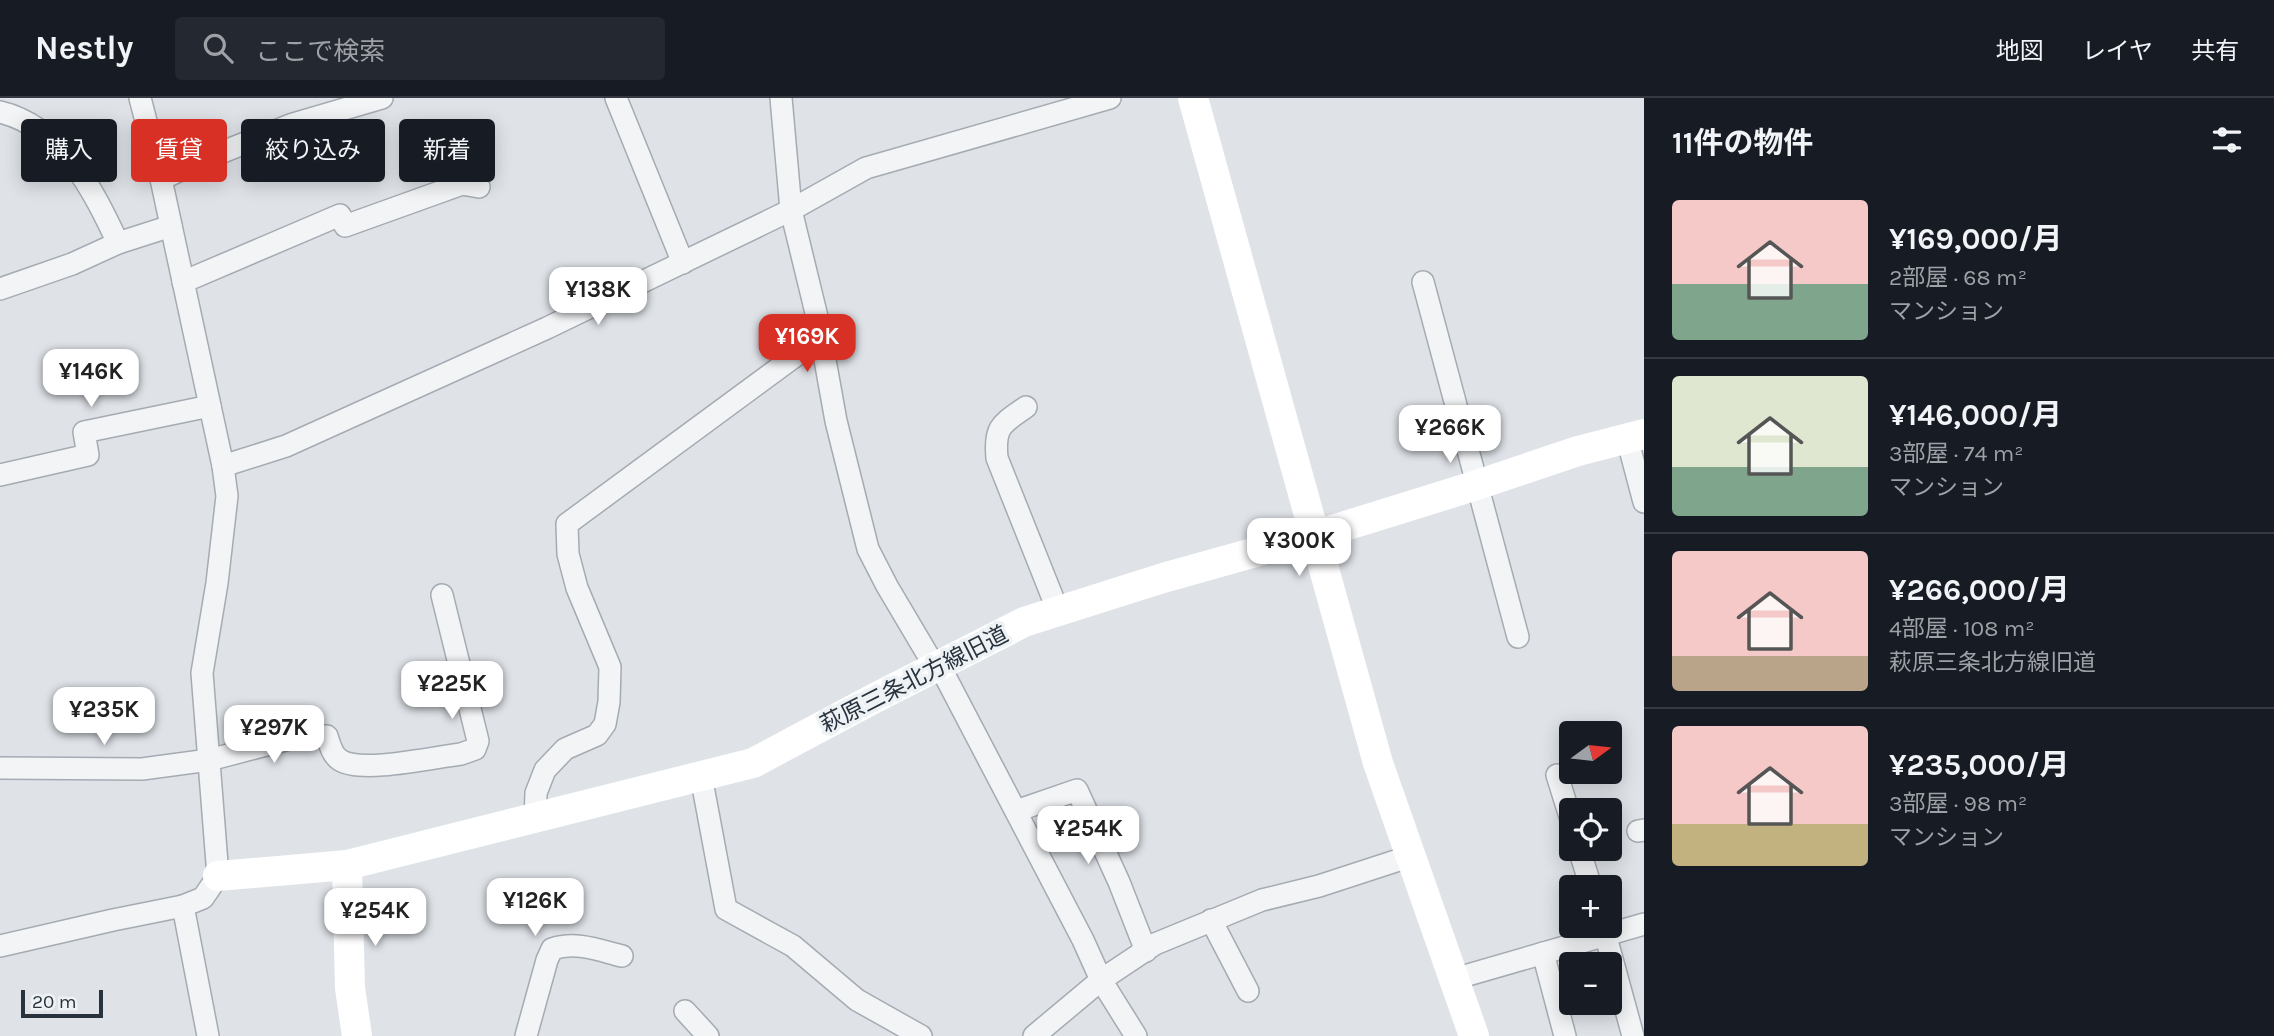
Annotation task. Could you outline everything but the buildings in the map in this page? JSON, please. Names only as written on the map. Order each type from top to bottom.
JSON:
[{"type":"street","points":[[139,98],[145,119]]},
{"type":"street","points":[[227,150],[293,124],[382,98]]},
{"type":"street","points":[[616,98],[683,263]]},
{"type":"street","points":[[782,98],[791,210],[821,337],[836,421],[868,549],[935,667],[946,678],[1083,940],[1101,980],[1136,1036]]},
{"type":"street","points":[[223,466],[286,446],[547,328],[791,210],[866,168],[1110,98]]},
{"type":"street","points":[[1193,98],[1378,763],[1475,1036]]},
{"type":"street","points":[[0,112],[17,116],[49,138],[72,161],[92,190],[118,243]]},
{"type":"street","points":[[0,946],[183,906],[203,898],[218,876],[202,673],[217,583],[227,496],[223,466],[162,182]]},
{"type":"street","points":[[183,282],[340,215],[345,226],[463,184],[479,187]]},
{"type":"street","points":[[0,289],[72,264],[118,243],[172,226]]},
{"type":"street","points":[[1423,282],[1518,638]]},
{"type":"street","points":[[535,819],[536,793],[545,770],[565,749],[597,734],[605,724],[609,702],[610,667],[577,589],[568,554],[567,524],[821,337]]},
{"type":"street","points":[[0,475],[88,454],[84,432],[210,406]]},
{"type":"street","points":[[1026,407],[999,426],[995,440],[997,458],[1058,611]]},
{"type":"street","points":[[1636,436],[1644,502]]},
{"type":"street","name":"萩原三条北方線旧道","points":[[218,876],[347,865],[753,763],[1024,622],[1636,436]]},
{"type":"street","points":[[0,768],[142,769],[209,760],[297,737],[327,736],[332,750],[341,761],[373,766],[461,754],[475,749],[478,741],[442,595]]},
{"type":"street","points":[[1557,775],[1564,798]]},
{"type":"street","points":[[701,776],[726,909],[793,946],[858,1000],[921,1036]]},
{"type":"street","points":[[1016,811],[1077,790],[1119,882],[1146,951]]},
{"type":"street","points":[[1034,1036],[1101,980],[1156,944],[1262,900],[1319,886],[1410,856]]},
{"type":"street","points":[[347,865],[350,988],[358,1036]]},
{"type":"street","points":[[183,906],[208,1036]]},
{"type":"street","points":[[1211,920],[1248,991]]},
{"type":"street","points":[[1622,928],[1644,924]]},
{"type":"street","points":[[1454,979],[1585,938]]},
{"type":"street","points":[[1606,938],[1633,1036]]},
{"type":"street","points":[[527,1036],[552,949],[576,944],[622,956]]},
{"type":"street","points":[[1543,953],[1565,1036]]},
{"type":"street","points":[[685,1011],[708,1036]]}]
